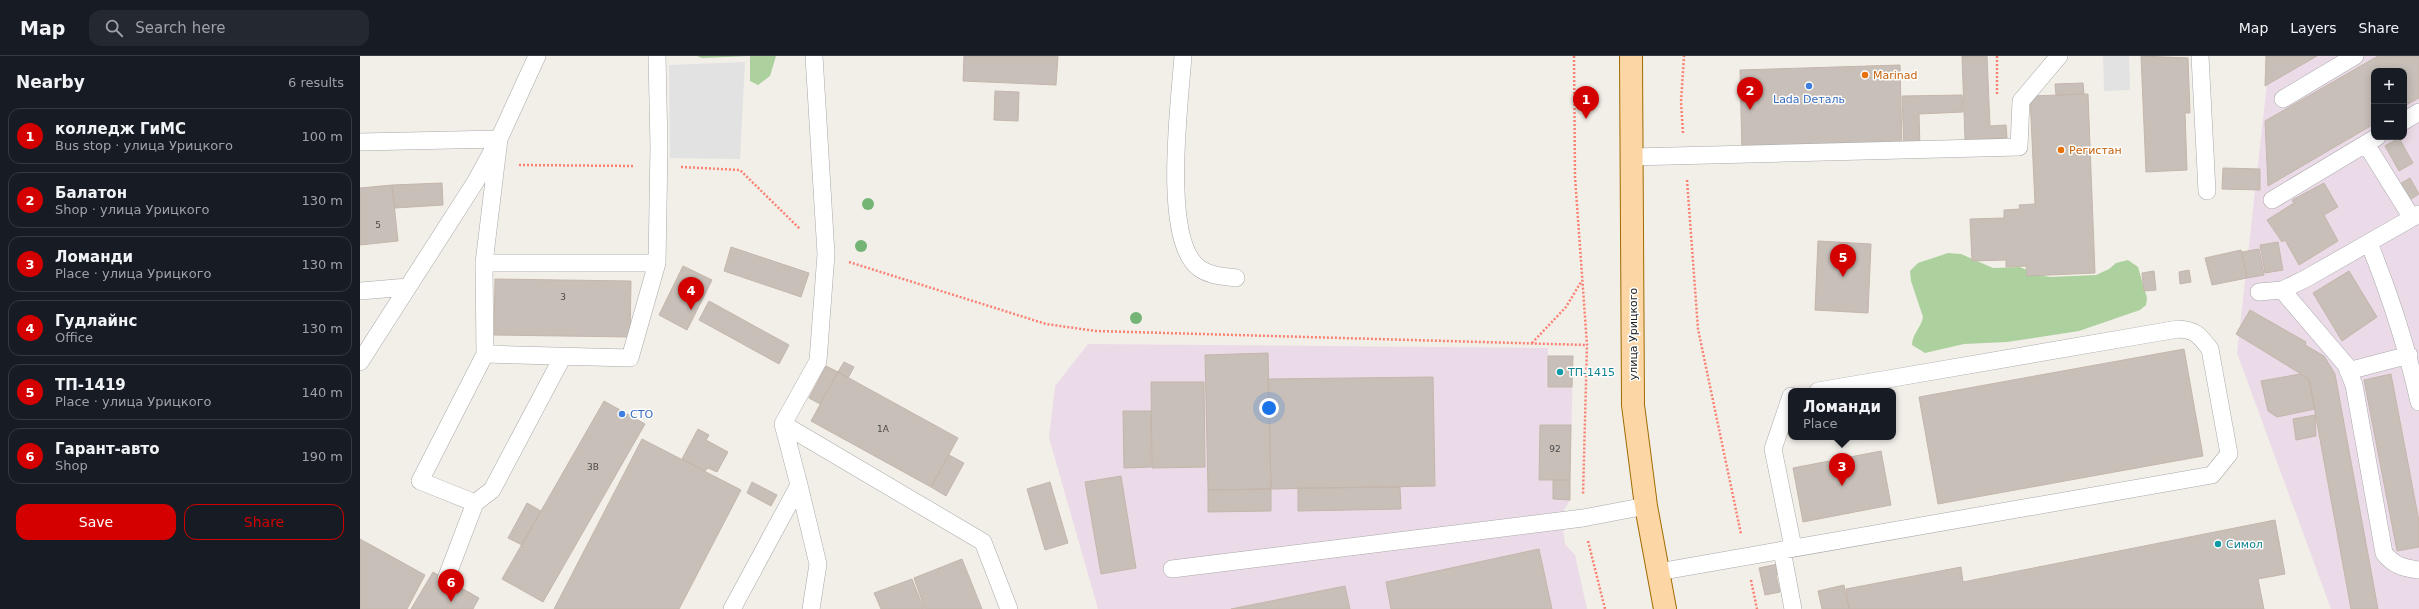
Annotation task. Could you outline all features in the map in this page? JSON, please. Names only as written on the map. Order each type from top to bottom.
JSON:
[{"type":"main road","name":"улица Урицкого","points":[[1631,56],[1634,405],[1646,506],[1665,609]]},
{"type":"lane","points":[[360,362],[476,181],[499,139],[537,56]]},
{"type":"lane","points":[[485,354],[630,358],[657,263],[658,166],[664,147],[657,56]]},
{"type":"lane","points":[[811,609],[818,564],[783,424],[818,361],[826,254],[814,56]]},
{"type":"lane","points":[[1183,56],[1175,180],[1178,225],[1186,252],[1198,267],[1212,275],[1236,278]]},
{"type":"lane","points":[[1632,157],[2019,147],[2021,101],[2059,56]]},
{"type":"lane","points":[[2200,56],[2207,192]]},
{"type":"lane","points":[[2283,99],[2355,56]]},
{"type":"lane","points":[[2407,119],[2419,112]]},
{"type":"lane","points":[[360,142],[499,139]]},
{"type":"lane","points":[[476,503],[420,481],[485,354],[484,263],[499,139]]},
{"type":"lane","points":[[2259,292],[2282,290],[2305,279],[2415,216],[2372,140],[2272,200]]},
{"type":"lane","points":[[2369,242],[2385,283],[2409,355],[2419,402]]},
{"type":"lane","points":[[484,263],[657,263]]},
{"type":"lane","points":[[360,291],[408,287]]},
{"type":"lane","points":[[2282,290],[2346,365],[2354,385],[2384,553],[2391,562],[2401,568],[2419,570]]},
{"type":"lane","points":[[1658,572],[1787,548],[2212,475],[2229,454],[2210,349],[2199,336],[2191,330],[2178,329],[1835,388]]},
{"type":"lane","points":[[2348,371],[2409,355]]},
{"type":"lane","points":[[446,579],[476,503],[492,490],[563,356]]},
{"type":"lane","points":[[1788,405],[1773,449],[1787,548],[1793,609]]},
{"type":"lane","points":[[783,424],[983,542],[1009,609]]},
{"type":"lane","points":[[732,609],[799,485]]},
{"type":"lane","points":[[1172,569],[1583,518],[1646,506]]},
{"type":"path","points":[[1574,56],[1575,177],[1581,282],[1587,345],[1583,518],[1605,609]]},
{"type":"path","points":[[1684,56],[1681,102],[1698,329],[1757,609]]},
{"type":"path","points":[[1997,56],[1997,103]]},
{"type":"path","points":[[496,165],[658,166],[740,170],[826,254],[1046,324],[1096,331],[1587,345]]},
{"type":"path","points":[[1532,344],[1563,312],[1581,282]]},
{"type":"shaded area","points":[[2103,56],[2129,56],[2130,90],[2104,91]]},
{"type":"shaded area","points":[[2270,56],[2419,56],[2419,609],[2331,609],[2237,353]]},
{"type":"shaded area","points":[[745,62],[740,159],[670,158],[669,65]]},
{"type":"shaded area","points":[[1088,344],[1548,348],[1548,356],[1573,356],[1570,500],[1562,514],[1562,521],[1565,544],[1575,555],[1587,609],[1098,609],[1049,438],[1055,386]]},
{"type":"green space","points":[[697,56],[750,56],[702,58]]},
{"type":"green space","points":[[750,56],[776,56],[770,76],[758,85],[750,81]]},
{"type":"green space","points":[[1948,253],[1961,254],[1993,268],[2020,267],[2038,275],[2050,277],[2096,275],[2109,269],[2116,263],[2128,260],[2138,267],[2147,298],[2146,305],[2140,310],[2079,331],[2007,342],[1964,344],[1925,353],[1912,345],[1913,338],[1923,317],[1911,281],[1910,271],[1918,263]]},
{"type":"building","points":[[964,56],[1058,56],[1056,85],[963,81]]},
{"type":"building","points":[[1962,56],[1987,56],[1990,126],[2006,125],[2007,138],[1965,140]]},
{"type":"building","points":[[2141,56],[2188,58],[2190,113],[2185,113],[2187,170],[2146,172]]},
{"type":"building","points":[[2266,56],[2317,56],[2265,86]]},
{"type":"building","points":[[2378,56],[2419,56],[2419,98],[2407,104],[2407,68],[2371,68],[2371,126],[2268,186],[2265,121]]},
{"type":"building","points":[[1900,65],[1902,148],[1742,153],[1740,70]]},
{"type":"building","points":[[2083,83],[2084,94],[2056,95],[2055,84]]},
{"type":"building","points":[[995,91],[1019,92],[1018,121],[994,120]]},
{"type":"building","name":"Регистан","points":[[2088,94],[2095,273],[2027,276],[2026,266],[2006,267],[2006,260],[1972,261],[1970,219],[2004,218],[2004,210],[2020,209],[2019,205],[2035,204],[2030,96]]},
{"type":"building","points":[[1962,95],[1963,112],[1919,114],[1920,148],[1904,148],[1902,96]]},
{"type":"building","points":[[2396,140],[2400,140],[2413,163],[2399,171],[2385,146]]},
{"type":"building","points":[[2223,168],[2260,169],[2260,190],[2222,189]]},
{"type":"building","points":[[2410,178],[2419,194],[2408,201],[2398,185]]},
{"type":"building","points":[[442,183],[443,205],[395,208],[392,185]]},
{"type":"building","points":[[2324,183],[2338,207],[2324,215],[2338,241],[2299,265],[2285,240],[2282,242],[2267,220],[2294,203],[2292,200]]},
{"type":"building","points":[[392,185],[398,241],[360,245],[360,188]]},
{"type":"building","points":[[1818,241],[1871,244],[1868,313],[1815,310]]},
{"type":"building","points":[[2278,242],[2283,270],[2265,273],[2260,245]]},
{"type":"building","points":[[731,247],[809,273],[801,297],[724,271]]},
{"type":"building","points":[[2259,249],[2264,275],[2247,278],[2242,252]]},
{"type":"building","points":[[2241,250],[2247,278],[2212,285],[2205,258]]},
{"type":"building","points":[[683,266],[712,280],[687,330],[659,315]]},
{"type":"building","points":[[2189,270],[2191,282],[2180,284],[2179,272]]},
{"type":"building","points":[[2154,271],[2156,290],[2144,291],[2142,273]]},
{"type":"building","points":[[2349,271],[2377,317],[2342,341],[2313,293]]},
{"type":"building","points":[[495,279],[631,281],[630,337],[494,335]]},
{"type":"building","points":[[709,301],[789,345],[779,364],[699,320]]},
{"type":"building","points":[[2250,310],[2306,342],[2305,345],[2324,356],[2335,374],[2378,609],[2351,609],[2309,379],[2236,334]]},
{"type":"building","points":[[2184,349],[2203,456],[1938,504],[1919,397]]},
{"type":"building","points":[[1268,353],[1271,489],[1208,490],[1205,355]]},
{"type":"building","name":"ТП-1415","points":[[1548,356],[1573,356],[1572,387],[1548,387]]},
{"type":"building","points":[[844,362],[854,367],[848,378],[838,372]]},
{"type":"building","points":[[826,366],[838,372],[820,404],[809,398]]},
{"type":"building","points":[[838,372],[958,438],[931,487],[811,421]]},
{"type":"building","points":[[2300,374],[2309,380],[2315,409],[2277,417],[2268,411],[2261,381]]},
{"type":"building","points":[[2391,374],[2419,521],[2419,547],[2397,551],[2364,380]]},
{"type":"building","points":[[1433,377],[1435,486],[1271,489],[1268,379]]},
{"type":"building","points":[[1151,382],[1204,382],[1205,467],[1152,468]]},
{"type":"building","points":[[604,401],[645,424],[543,602],[502,579]]},
{"type":"building","points":[[1123,411],[1151,411],[1151,467],[1124,468]]},
{"type":"building","points":[[2315,415],[2316,436],[2296,440],[2293,419]]},
{"type":"building","points":[[1540,425],[1571,425],[1570,480],[1539,480]]},
{"type":"building","points":[[698,429],[709,435],[706,440],[728,452],[717,472],[708,468],[705,471],[682,459]]},
{"type":"building","points":[[642,439],[741,490],[679,609],[554,609]]},
{"type":"building","points":[[1881,451],[1891,505],[1803,522],[1793,468]]},
{"type":"building","points":[[949,455],[964,463],[946,496],[931,487]]},
{"type":"building","points":[[1121,476],[1136,568],[1101,574],[1085,482]]},
{"type":"building","points":[[1553,480],[1570,480],[1570,500],[1553,499]]},
{"type":"building","points":[[752,482],[777,495],[771,506],[747,493]]},
{"type":"building","points":[[1050,482],[1068,543],[1045,550],[1027,489]]},
{"type":"building","points":[[1400,487],[1401,509],[1298,511],[1298,488]]},
{"type":"building","points":[[1271,489],[1271,511],[1208,512],[1208,490]]},
{"type":"building","points":[[527,503],[541,511],[522,545],[508,538]]},
{"type":"building","name":"Симол","points":[[2275,520],[2285,574],[2258,579],[2264,609],[1849,609],[1846,589],[1961,567],[1963,582]]},
{"type":"building","points":[[360,539],[425,575],[407,609],[360,609]]},
{"type":"building","points":[[1539,549],[1552,609],[1391,609],[1386,582]]},
{"type":"building","points":[[962,559],[982,609],[925,609],[914,578]]},
{"type":"building","points":[[1778,564],[1781,573],[1776,575],[1780,592],[1765,595],[1759,568]]},
{"type":"building","points":[[433,572],[479,598],[473,609],[411,609]]},
{"type":"building","points":[[912,579],[924,609],[881,609],[874,593]]},
{"type":"building","points":[[1844,585],[1849,609],[1822,609],[1818,591]]},
{"type":"building","points":[[1345,586],[1350,609],[1231,609]]},
{"type":"place","name":"Marinad","points":[[1865,75]]},
{"type":"place","name":"Lada Dеталь","points":[[1809,86]]},
{"type":"place","name":"Балатон","points":[[1750,110]]},
{"type":"place","name":"колледж ГиМС","points":[[1586,119]]},
{"type":"place","name":"Регистан","points":[[2061,150]]},
{"type":"place","name":"ТП-1419","points":[[1843,277]]},
{"type":"place","name":"Гудлайнс","points":[[691,310]]},
{"type":"place","name":"ТП-1415","points":[[1560,372]]},
{"type":"place","name":"СТО","points":[[622,414]]},
{"type":"place","name":"Ломанди","points":[[1842,486]]},
{"type":"place","name":"Симол","points":[[2218,544]]},
{"type":"place","name":"Гарант-авто","points":[[451,602]]}]
